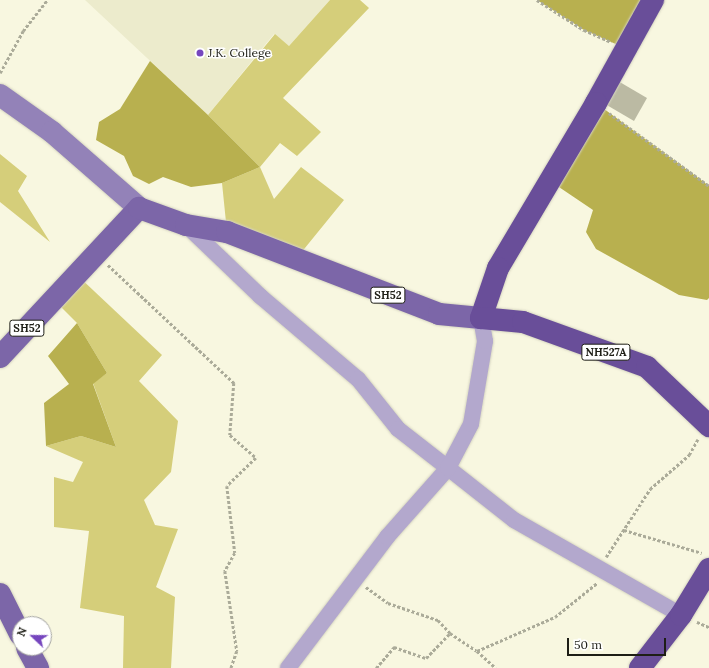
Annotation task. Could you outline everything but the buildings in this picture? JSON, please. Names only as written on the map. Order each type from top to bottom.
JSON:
[{"type":"highway","points":[[481,318],[498,268],[596,103],[653,0]]},
{"type":"highway","name":"NH527A","points":[[481,318],[523,322],[646,366],[707,426]]},
{"type":"highway","points":[[640,668],[681,615],[709,569]]},
{"type":"main road","points":[[0,95],[52,132],[138,208]]},
{"type":"main road","name":"SH52","points":[[0,357],[138,208],[186,225],[227,232],[439,314],[481,318]]},
{"type":"main road","points":[[0,594],[12,618]]},
{"type":"main road","points":[[31,656],[38,668]]},
{"type":"street","points":[[186,225],[260,296],[358,379],[398,429],[514,520],[603,569],[681,615]]},
{"type":"street","points":[[288,668],[387,537],[448,468],[471,424],[485,341],[481,318]]},
{"type":"path","points":[[0,73],[24,31],[47,0]]},
{"type":"path","points":[[537,0],[584,30],[627,49]]},
{"type":"path","points":[[596,103],[709,186]]},
{"type":"path","points":[[96,254],[234,383],[230,435],[256,458],[227,486],[235,554],[225,571],[237,651],[232,668]]},
{"type":"path","points":[[477,651],[555,617],[589,591],[624,530],[650,489],[689,455],[707,426]]},
{"type":"path","points":[[624,530],[709,555]]},
{"type":"path","points":[[356,579],[388,603],[438,620],[450,633],[477,651],[496,668]]},
{"type":"path","points":[[376,668],[394,647],[426,658],[450,633]]},
{"type":"shaded area","name":"J.K. College","points":[[85,0],[330,0],[289,46],[274,34],[208,115]]},
{"type":"shaded area","points":[[330,0],[360,0],[369,8],[283,98],[321,132],[297,156],[280,143],[260,167],[208,115],[275,34],[289,46]]},
{"type":"shaded area","points":[[537,0],[653,0],[627,49],[584,30]]},
{"type":"shaded area","points":[[150,61],[208,115],[260,167],[222,183],[191,187],[163,177],[149,184],[133,176],[124,156],[96,140],[99,122],[120,109]]},
{"type":"shaded area","points":[[596,103],[709,186],[709,298],[707,300],[679,295],[596,249],[586,232],[593,210],[550,181]]},
{"type":"shaded area","points":[[0,154],[27,176],[18,191],[50,242],[0,202]]},
{"type":"shaded area","points":[[260,167],[274,199],[301,167],[344,200],[296,259],[227,232],[222,183]]},
{"type":"shaded area","points":[[77,275],[162,355],[139,381],[178,421],[171,472],[144,500],[155,525],[178,529],[156,587],[175,597],[171,668],[123,668],[124,616],[80,608],[89,531],[54,527],[54,477],[73,482],[83,462],[46,446],[81,436],[116,447],[93,383],[107,373],[77,323],[53,299]]},
{"type":"shaded area","points":[[77,323],[107,373],[93,384],[116,447],[81,436],[46,446],[44,403],[69,384],[48,356]]},
{"type":"place","name":"J.K. College","points":[[200,53]]}]
